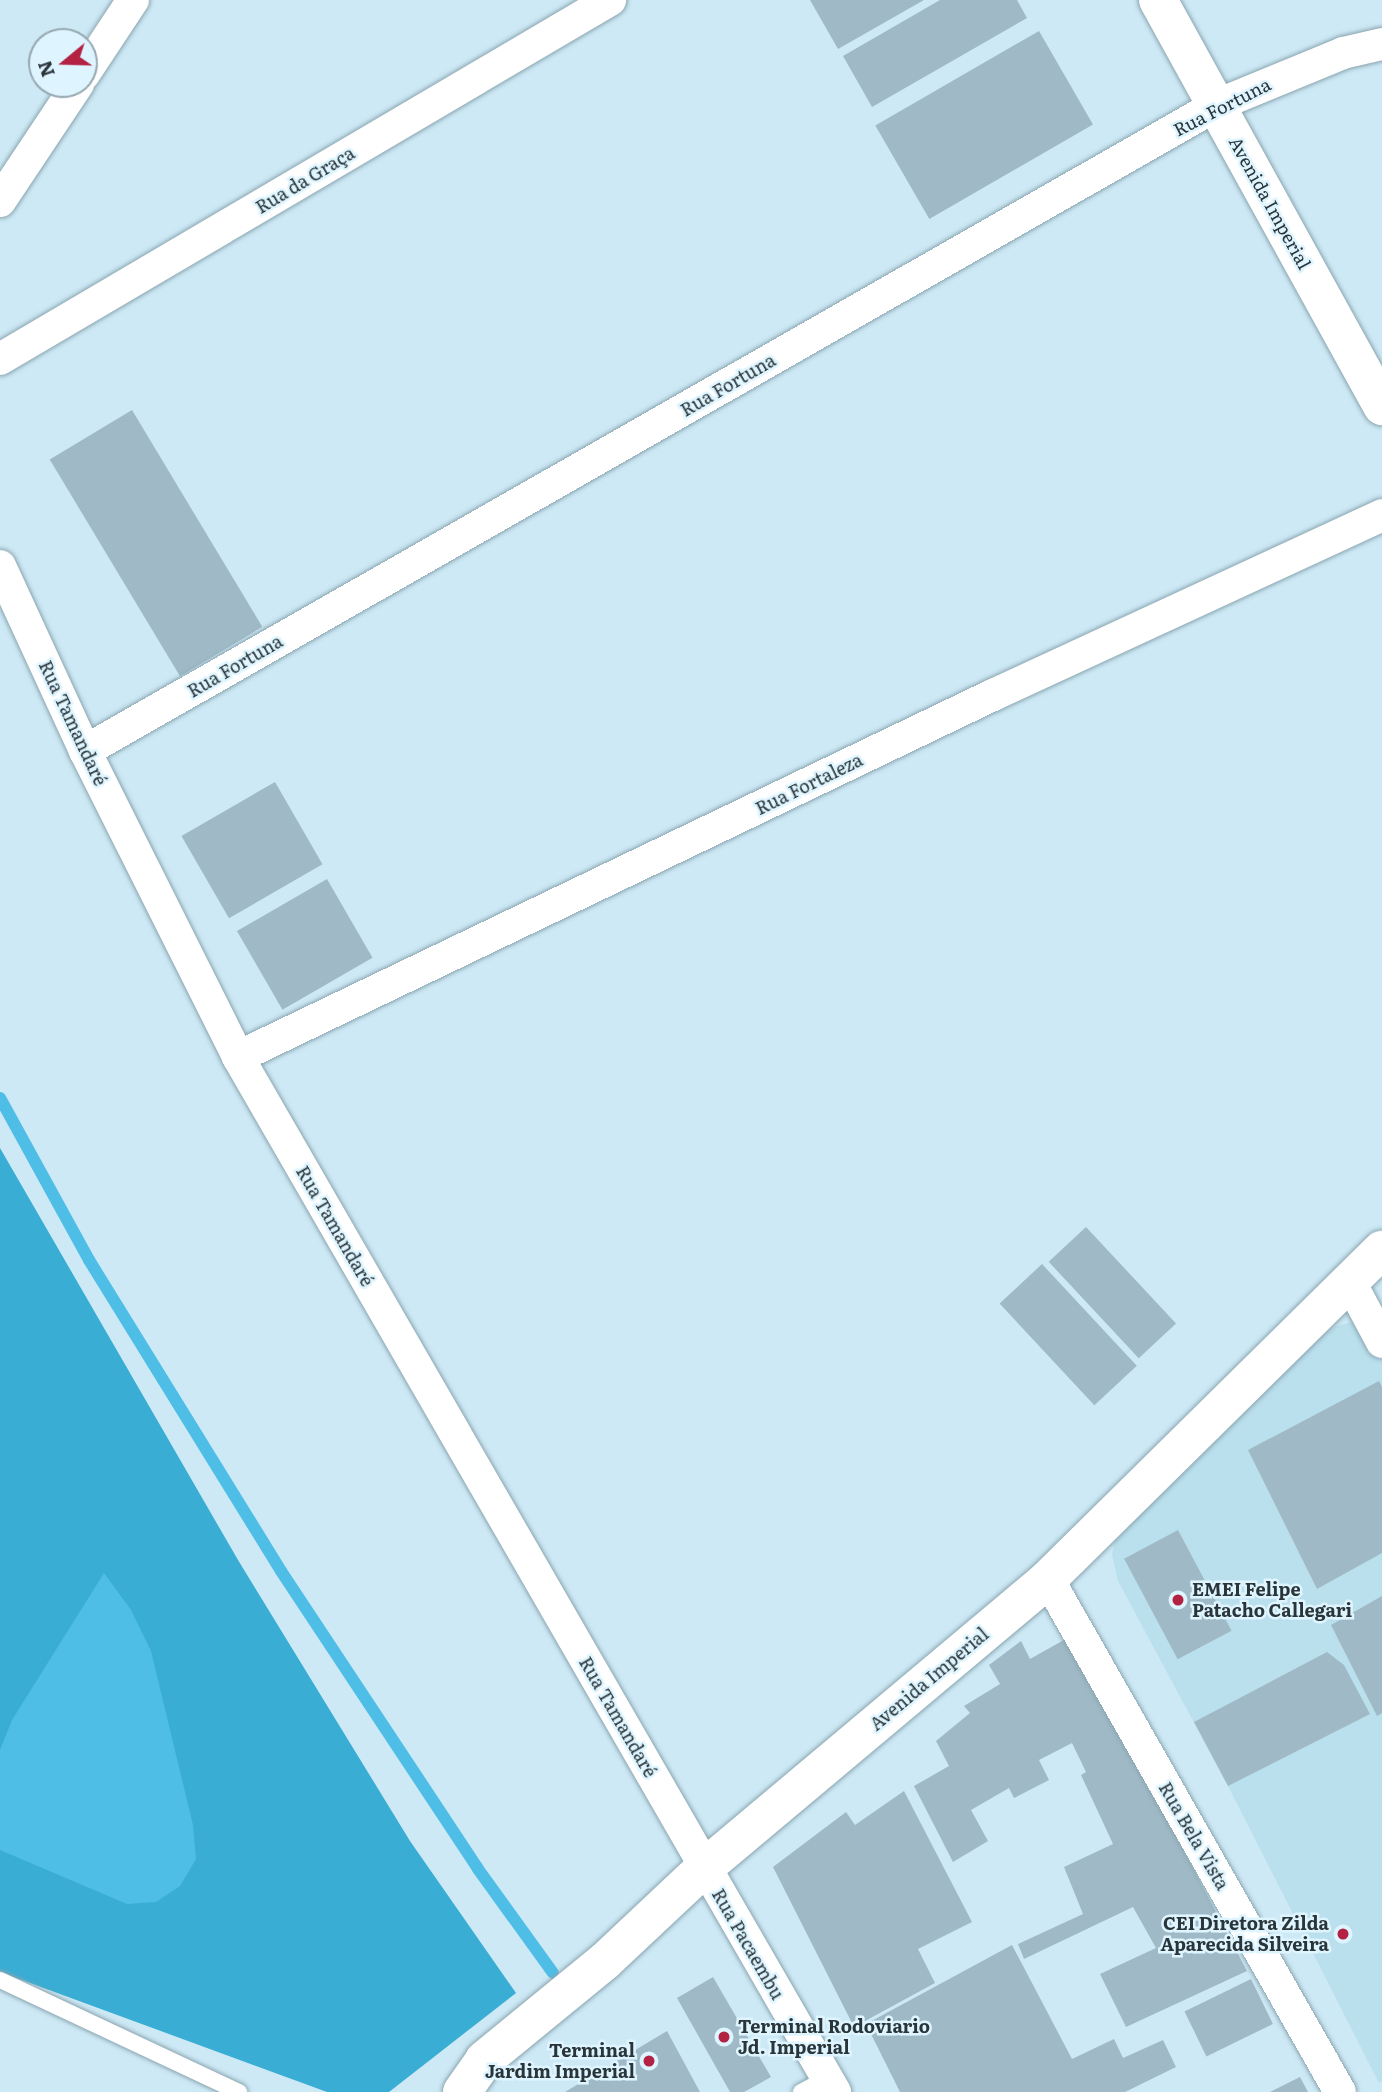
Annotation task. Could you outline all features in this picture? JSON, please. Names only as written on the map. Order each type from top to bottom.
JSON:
[{"type":"main road","name":"Avenida Imperial","points":[[1158,0],[1382,406]]},
{"type":"main road","name":"Avenida Imperial","points":[[462,2092],[484,2060],[605,1961],[704,1868],[1048,1579],[1382,1250]]},
{"type":"street","points":[[98,53],[133,0]]},
{"type":"street","name":"Rua da Graça","points":[[0,359],[610,0]]},
{"type":"street","name":"Rua Fortuna","points":[[85,751],[1217,105],[1343,53],[1382,44]]},
{"type":"street","points":[[0,201],[69,98]]},
{"type":"street","name":"Rua Fortaleza","points":[[238,1057],[981,701],[1382,515]]},
{"type":"street","name":"Rua Tamandaré","points":[[0,566],[85,751],[238,1057],[704,1868]]},
{"type":"street","points":[[1350,1282],[1382,1342]]},
{"type":"street","name":"Rua Bela Vista","points":[[1048,1579],[1340,2092]]},
{"type":"street","name":"Rua Pacaembu","points":[[704,1868],[821,2087]]},
{"type":"lane","points":[[0,1980],[239,2092]]},
{"type":"shaded area","points":[[0,1148],[238,1560],[410,1841],[516,1993],[389,2092],[327,2092],[0,1972]]},
{"type":"shaded area","points":[[1352,1322],[1365,1325],[1382,1351],[1382,2081],[1379,2083],[1228,1786],[1118,1581],[1112,1555],[1118,1524],[1299,1352],[1334,1327]]},
{"type":"shaded area","points":[[104,1573],[131,1610],[151,1651],[193,1825],[196,1859],[180,1886],[156,1902],[127,1904],[0,1850],[0,1750],[12,1720]]},
{"type":"building","points":[[810,0],[924,0],[838,49]]},
{"type":"building","points":[[940,0],[1017,0],[1027,18],[872,107],[843,56]]},
{"type":"building","points":[[1039,31],[1093,125],[929,219],[875,126]]},
{"type":"building","points":[[132,410],[262,627],[180,676],[50,459]]},
{"type":"building","points":[[275,782],[322,864],[229,918],[181,836]]},
{"type":"building","points":[[327,879],[373,958],[282,1010],[237,931]]},
{"type":"building","points":[[1086,1227],[1176,1324],[1139,1358],[1049,1262]]},
{"type":"building","points":[[1042,1264],[1137,1366],[1094,1405],[1000,1304]]},
{"type":"building","points":[[1379,1381],[1382,1387],[1382,1553],[1317,1589],[1248,1450]]},
{"type":"building","name":"EMEI Felipe Patacho Callegari","points":[[1178,1530],[1232,1631],[1178,1659],[1124,1559]]},
{"type":"building","points":[[1382,1596],[1382,1713],[1377,1716],[1331,1625]]},
{"type":"building","points":[[1071,1636],[1247,1971],[1126,2027],[1100,1974],[1156,1948],[1133,1907],[1024,1959],[1018,1944],[1083,1914],[1064,1867],[1113,1844],[1081,1775],[1086,1772],[1072,1743],[1039,1760],[1049,1780],[1014,1798],[1009,1788],[971,1810],[988,1841],[953,1862],[914,1786],[949,1766],[936,1741],[970,1713],[964,1706],[1000,1684],[989,1665],[1021,1641],[1030,1659]]},
{"type":"building","points":[[1327,1652],[1344,1665],[1370,1714],[1228,1786],[1194,1722]]},
{"type":"building","points":[[904,1791],[972,1922],[918,1949],[935,1983],[854,2027],[773,1867],[846,1812],[855,1825]]},
{"type":"building","points":[[1012,1945],[1072,2059],[1114,2039],[1123,2058],[1163,2040],[1176,2067],[1125,2092],[900,2092],[866,2024]]},
{"type":"building","name":"Terminal Rodoviario Jd. Imperial","points":[[713,1977],[771,2077],[744,2092],[730,2092],[677,1998]]},
{"type":"building","points":[[1251,1979],[1273,2024],[1206,2056],[1184,2011]]},
{"type":"building","name":"Terminal Jardim Imperial","points":[[667,2031],[700,2092],[565,2092]]},
{"type":"building","points":[[1300,2077],[1308,2092],[1270,2092]]},
{"type":"waterway","points":[[0,1098],[89,1260],[281,1571],[478,1869],[553,1973]]},
{"type":"place","name":"EMEI Felipe Patacho Callegari","points":[[1178,1600]]},
{"type":"place","name":"CEI Diretora Zilda Aparecida Silveira","points":[[1343,1934]]},
{"type":"place","name":"Terminal Rodoviario Jd. Imperial","points":[[724,2037]]},
{"type":"place","name":"Terminal Jardim Imperial","points":[[649,2061]]}]
